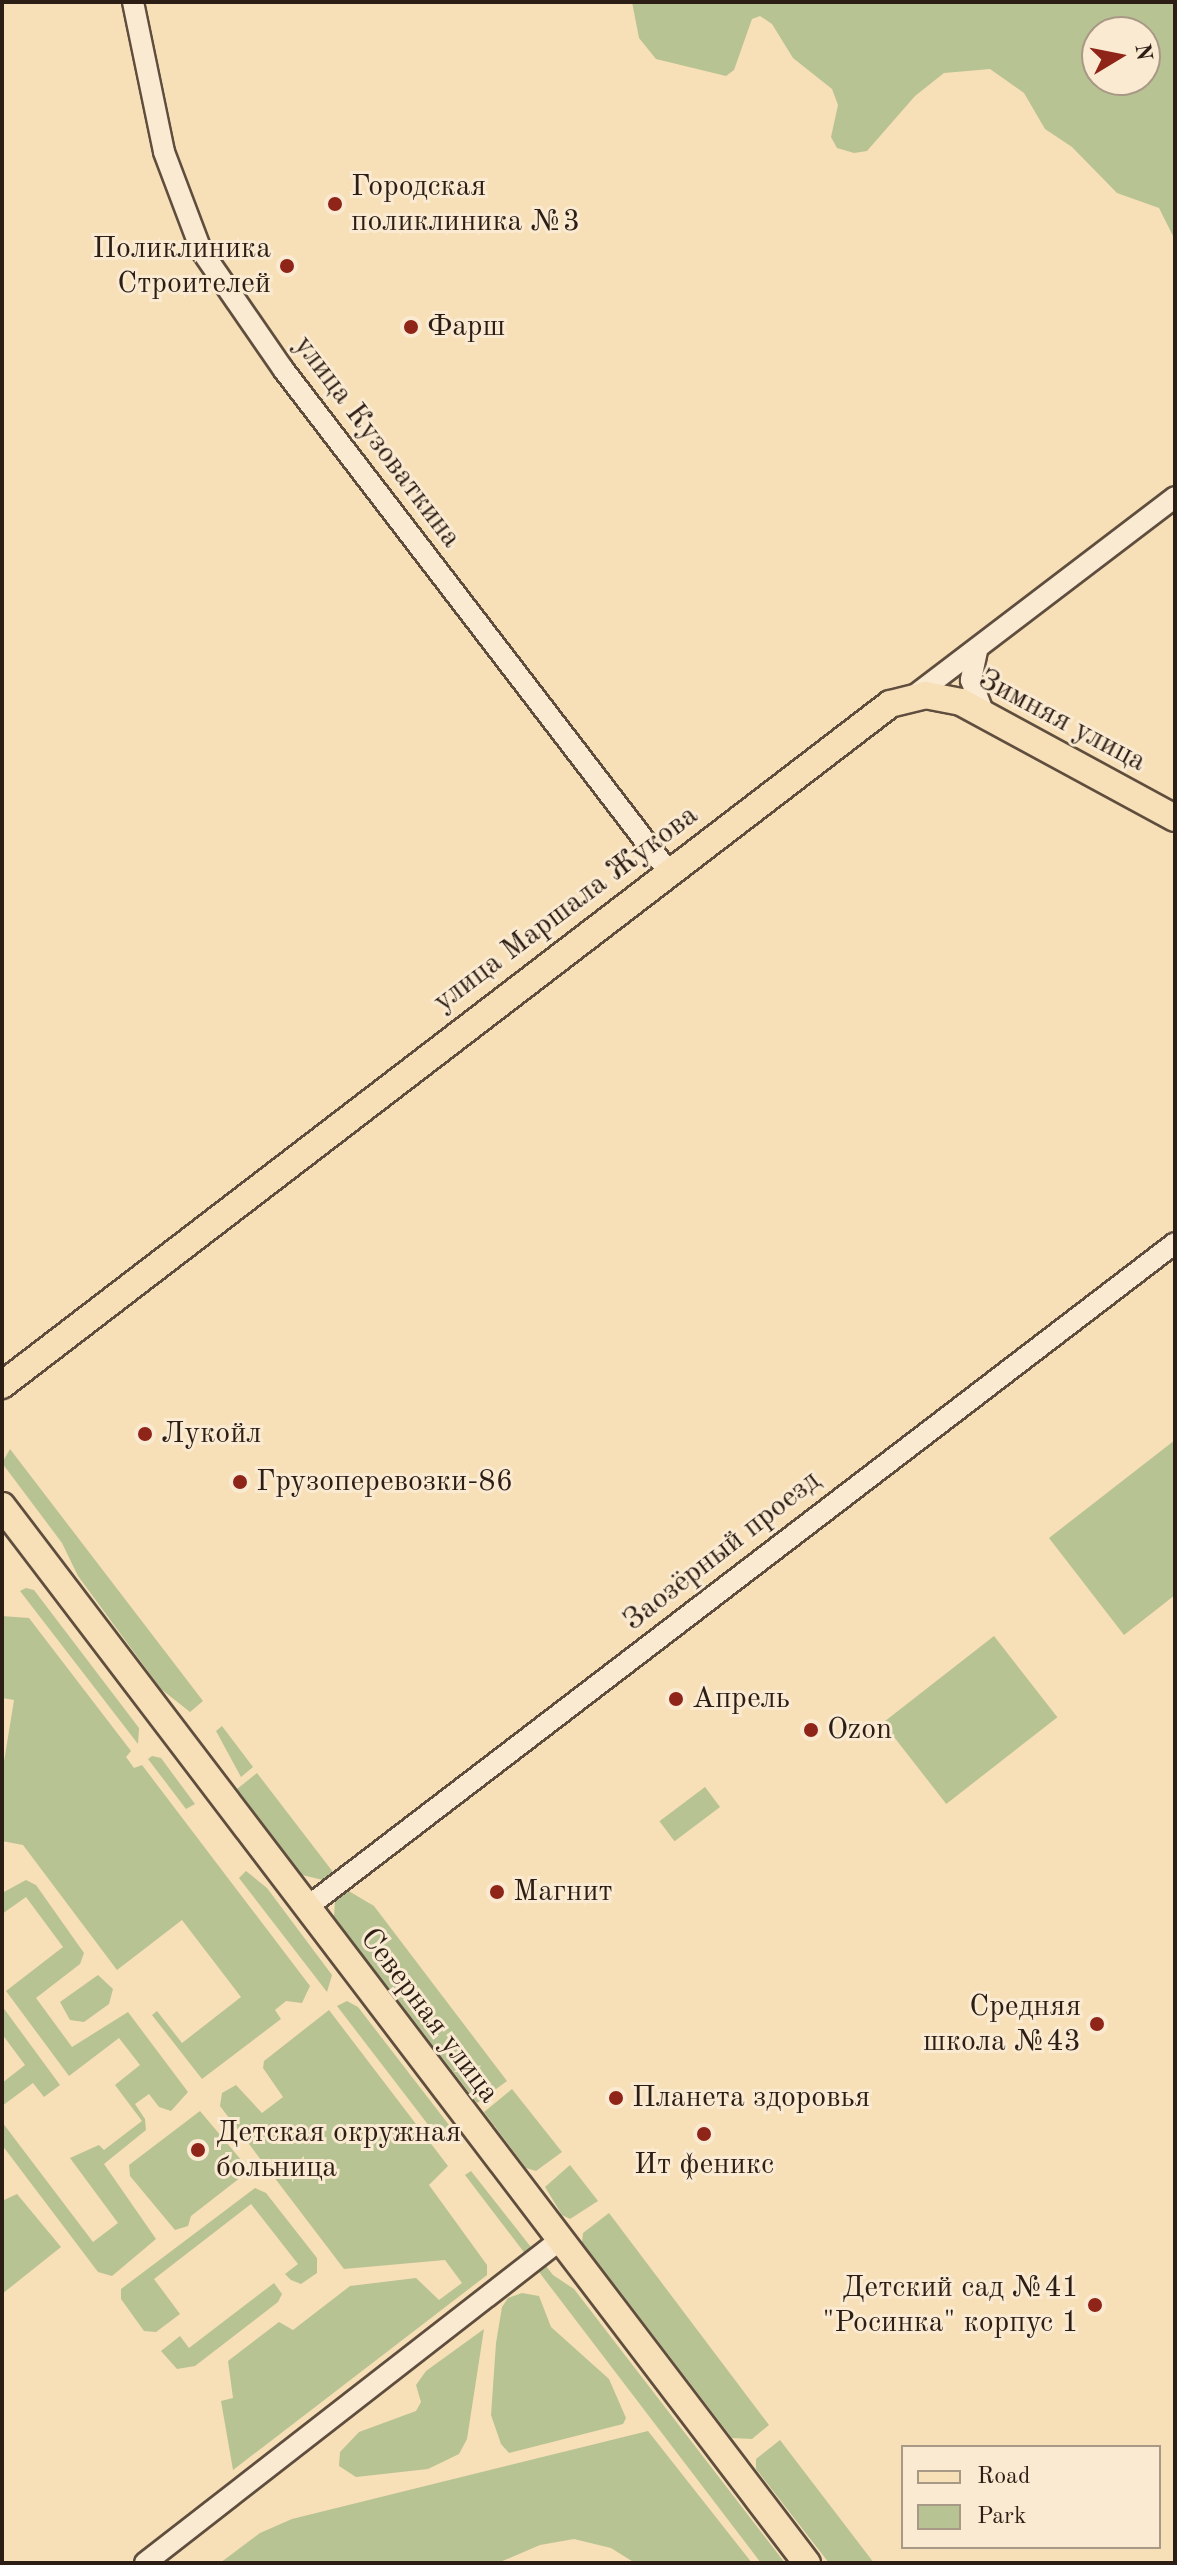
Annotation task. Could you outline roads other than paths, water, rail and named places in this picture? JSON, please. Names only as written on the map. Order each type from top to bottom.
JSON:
[{"type":"main road","name":"улица Маршала Жукова","points":[[2,1385],[866,719],[914,696]]},
{"type":"main road","name":"Зимняя улица","points":[[914,696],[948,698],[983,712],[1175,818]]},
{"type":"main road","name":"Северная улица","points":[[2,1506],[807,2563]]},
{"type":"street","name":"улица Кузоваткина","points":[[133,2],[164,152],[201,250],[275,358],[669,872]]},
{"type":"street","name":"улица Маршала Жукова","points":[[914,696],[977,651],[1175,497]]},
{"type":"street","points":[[977,651],[971,680],[983,712]]},
{"type":"street","points":[[950,670],[983,712]]},
{"type":"street","name":"Заозёрный проезд","points":[[306,1908],[1175,1243]]},
{"type":"street","points":[[145,2563],[560,2240]]},
{"type":"place","name":"Городская поликлиника №3","points":[[335,204]]},
{"type":"place","name":"Поликлиника Строителей","points":[[287,266]]},
{"type":"place","name":"Фарш","points":[[411,327]]},
{"type":"place","name":"Лукойл","points":[[145,1434]]},
{"type":"place","name":"Грузоперевозки-86","points":[[240,1482]]},
{"type":"place","name":"Апрель","points":[[676,1699]]},
{"type":"place","name":"Ozon","points":[[811,1730]]},
{"type":"place","name":"Магнит","points":[[497,1892]]},
{"type":"place","name":"Средняя школа №43","points":[[1097,2024]]},
{"type":"place","name":"Планета здоровья","points":[[616,2098]]},
{"type":"place","name":"Ит феникс","points":[[704,2134]]},
{"type":"place","name":"Детская окружная больница","points":[[198,2150]]},
{"type":"place","name":"Детский сад №41 \"Росинка\" корпус 1","points":[[1095,2305]]}]
